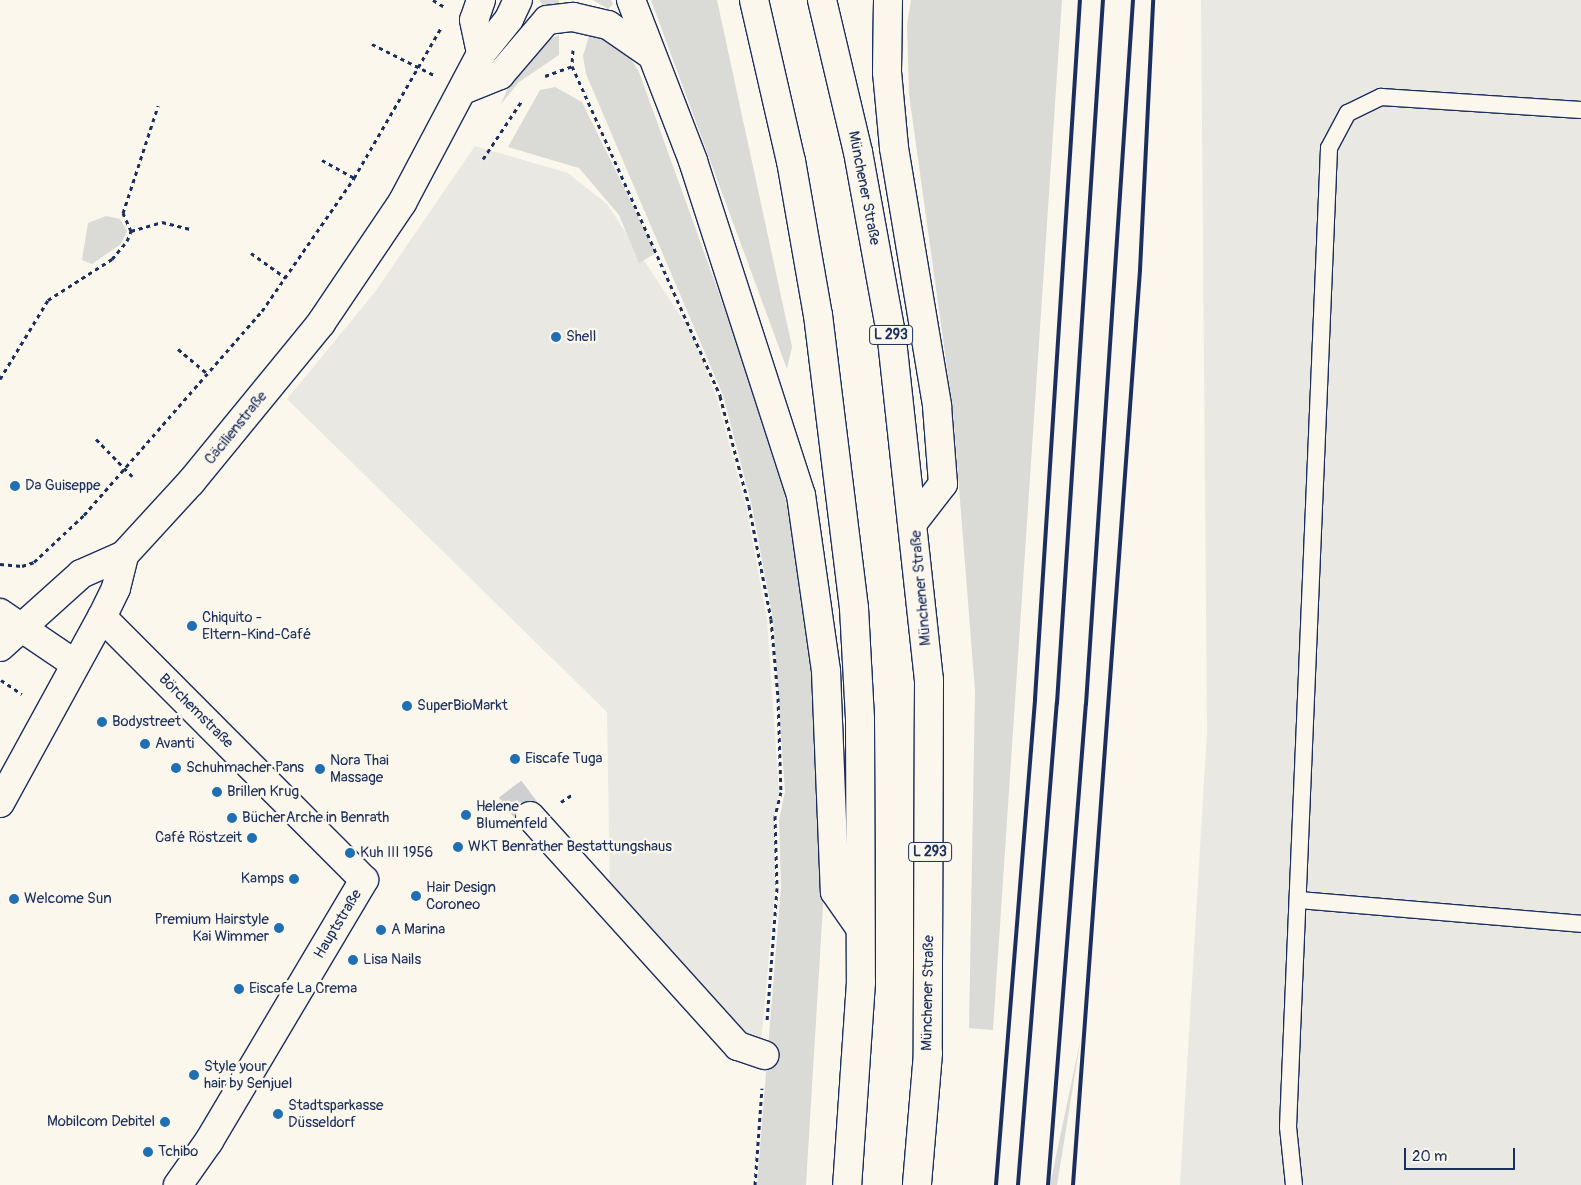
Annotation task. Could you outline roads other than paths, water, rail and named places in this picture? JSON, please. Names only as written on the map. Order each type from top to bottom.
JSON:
[{"type":"main road","points":[[481,0],[474,20],[481,54]]},
{"type":"main road","name":"Cäcilienstraße","points":[[0,803],[74,664],[102,617],[116,588],[124,555],[192,482],[321,323],[402,203],[481,54],[509,19],[518,0]]},
{"type":"main road","points":[[631,0],[650,54],[693,161],[801,495],[826,671],[835,892],[860,928]]},
{"type":"main road","points":[[754,0],[793,171],[848,530],[860,720],[860,928],[847,1185]]},
{"type":"main road","name":"Münchener Straße","points":[[822,0],[858,152],[890,330],[915,520],[929,680],[928,1052],[917,1185]]},
{"type":"main road","points":[[888,0],[887,72],[894,148],[937,406],[943,484],[915,520]]},
{"type":"main road","points":[[463,90],[500,75],[547,20],[573,17],[608,25],[650,54]]},
{"type":"main road","points":[[0,646],[10,621],[93,565],[124,555]]},
{"type":"main road","name":"Börchemstraße","points":[[102,617],[291,806]]},
{"type":"main road","points":[[10,621],[74,664]]},
{"type":"main road","name":"Hauptstraße","points":[[178,1185],[209,1141],[364,880],[291,806]]},
{"type":"main road","points":[[530,816],[738,1046],[764,1055]]},
{"type":"lane","points":[[1294,1185],[1288,1127],[1329,148],[1348,113],[1381,97],[1581,110]]},
{"type":"lane","points":[[1298,900],[1581,924]]},
{"type":"tunnel","points":[[510,789],[530,816]]},
{"type":"railway","points":[[996,1185],[1035,699],[1080,0]]},
{"type":"railway","points":[[1018,1185],[1057,703],[1103,0]]},
{"type":"railway","points":[[1048,1185],[1086,704],[1133,0]]},
{"type":"railway","points":[[1073,1185],[1140,270],[1153,0]]},
{"type":"place","name":"Shell","points":[[556,337]]},
{"type":"place","name":"Da Guiseppe","points":[[15,486]]},
{"type":"place","name":"Chiquito - Eltern-Kind-Café","points":[[192,626]]},
{"type":"place","name":"SuperBioMarkt","points":[[407,706]]},
{"type":"place","name":"Bodystreet","points":[[102,722]]},
{"type":"place","name":"Avanti","points":[[145,744]]},
{"type":"place","name":"Eiscafe Tuga","points":[[515,759]]},
{"type":"place","name":"Schuhmacher Pans","points":[[176,768]]},
{"type":"place","name":"Nora Thai Massage","points":[[320,769]]},
{"type":"place","name":"Brillen Krug","points":[[217,792]]},
{"type":"place","name":"Helene Blumenfeld","points":[[466,815]]},
{"type":"place","name":"BücherArche in Benrath","points":[[232,818]]},
{"type":"place","name":"Café Röstzeit","points":[[252,838]]},
{"type":"place","name":"WKT Benrather Bestattungshaus","points":[[458,847]]},
{"type":"place","name":"Kuh III 1956","points":[[350,853]]},
{"type":"place","name":"Kamps","points":[[294,879]]},
{"type":"place","name":"Hair Design Coroneo","points":[[416,896]]},
{"type":"place","name":"Welcome Sun","points":[[14,899]]},
{"type":"place","name":"Premium Hairstyle Kai Wimmer","points":[[279,928]]},
{"type":"place","name":"A Marina","points":[[381,930]]},
{"type":"place","name":"Lisa Nails","points":[[353,960]]},
{"type":"place","name":"Eiscafe La Crema","points":[[239,989]]},
{"type":"place","name":"Style your hair by Senjuel","points":[[194,1075]]},
{"type":"place","name":"Stadtsparkasse Düsseldorf","points":[[278,1114]]},
{"type":"place","name":"Mobilcom Debitel","points":[[165,1122]]},
{"type":"place","name":"Tchibo","points":[[148,1152]]}]
